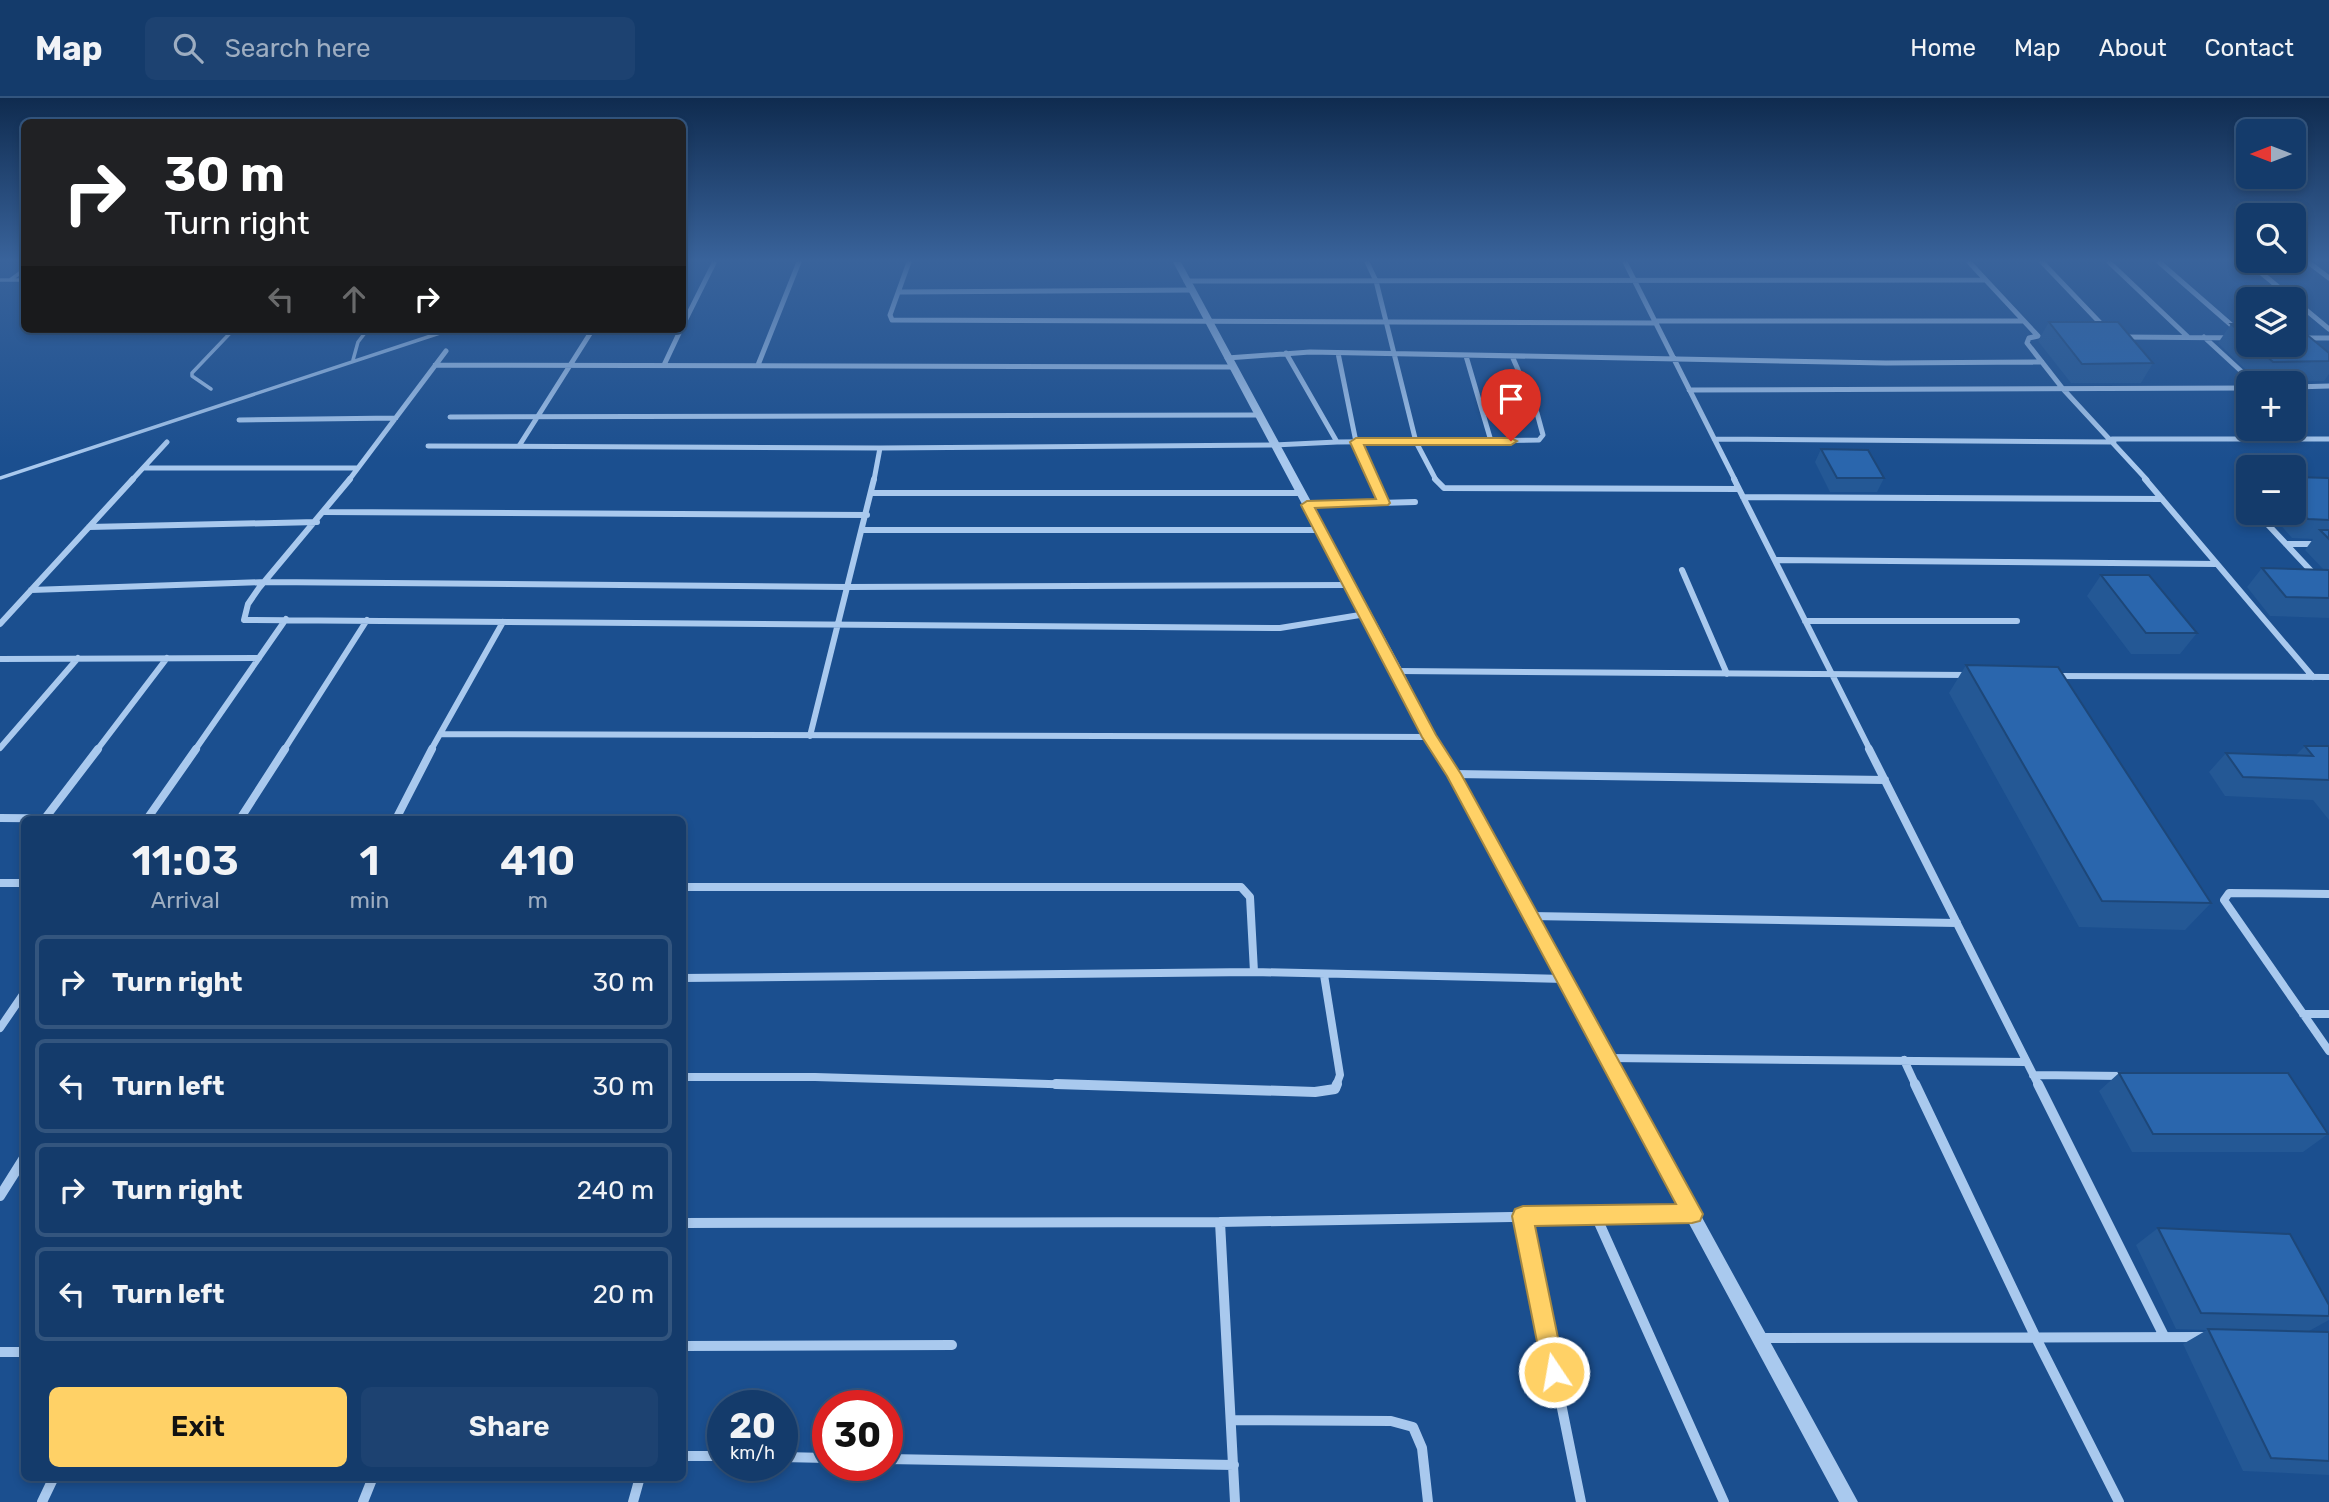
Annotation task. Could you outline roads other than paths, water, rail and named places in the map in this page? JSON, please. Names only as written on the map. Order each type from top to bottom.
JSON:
[{"type":"street","points":[[758,365],[773,328]]},
{"type":"street","points":[[1211,328],[1430,737],[1453,774],[1849,1502]]},
{"type":"street","points":[[1387,328],[1416,442],[1439,484],[1450,489],[1738,489]]},
{"type":"street","points":[[1658,328],[2164,1336]]},
{"type":"street","points":[[2030,328],[2038,336]]},
{"type":"street","points":[[2105,328],[2114,337],[2236,338]]},
{"type":"street","points":[[2179,328],[2189,337]]},
{"type":"street","points":[[519,446],[591,333]]},
{"type":"street","points":[[664,365],[680,333]]},
{"type":"street","points":[[2051,336],[2029,338],[2027,343],[2063,389],[2113,441],[2313,677]]},
{"type":"street","points":[[2204,337],[2242,371]]},
{"type":"street","points":[[2306,338],[2329,338]]},
{"type":"street","points":[[446,351],[325,512],[265,582],[244,611],[244,620],[1280,628],[1366,614]]},
{"type":"street","points":[[435,365],[1230,362],[1286,353],[1671,357],[1886,363],[2042,362]]},
{"type":"street","points":[[1286,353],[1336,442]]},
{"type":"street","points":[[1338,353],[1356,442],[1384,503]]},
{"type":"street","points":[[1466,356],[1492,441]]},
{"type":"street","points":[[428,446],[880,448],[1539,440],[1543,435],[1537,413],[1512,356]]},
{"type":"street","points":[[2306,387],[2329,386]]},
{"type":"street","points":[[1689,390],[2236,388]]},
{"type":"street","points":[[450,417],[1258,415]]},
{"type":"street","points":[[239,419],[396,418]]},
{"type":"street","points":[[1714,439],[2329,439]]},
{"type":"street","points":[[0,624],[167,442]]},
{"type":"street","points":[[810,736],[867,515],[880,448]]},
{"type":"street","points":[[144,468],[358,468]]},
{"type":"street","points":[[871,493],[1415,502]]},
{"type":"street","points":[[1743,497],[2162,499]]},
{"type":"street","points":[[325,512],[867,515]]},
{"type":"street","points":[[89,527],[317,522]]},
{"type":"street","points":[[2268,525],[2320,581]]},
{"type":"street","points":[[863,530],[1320,530]]},
{"type":"street","points":[[2286,544],[2329,544]]},
{"type":"street","points":[[1775,560],[2217,564]]},
{"type":"street","points":[[1682,570],[1727,674]]},
{"type":"street","points":[[31,590],[265,582],[847,587],[1350,585]]},
{"type":"street","points":[[149,816],[286,619]]},
{"type":"street","points":[[242,816],[367,620]]},
{"type":"street","points":[[1805,621],[2017,621]]},
{"type":"street","points":[[398,816],[503,622]]},
{"type":"street","points":[[47,816],[167,658]]},
{"type":"street","points":[[0,659],[259,658]]},
{"type":"street","points":[[0,748],[78,659]]},
{"type":"street","points":[[1397,671],[1969,676]]},
{"type":"street","points":[[2052,676],[2329,677]]},
{"type":"street","points":[[440,734],[1430,737]]},
{"type":"street","points":[[1453,774],[1885,780]]},
{"type":"street","points":[[0,818],[21,818]]},
{"type":"street","points":[[0,884],[21,883]]},
{"type":"street","points":[[686,887],[1077,887],[1222,884],[1241,887],[1250,897],[1254,972]]},
{"type":"street","points":[[2329,894],[2230,893],[2224,900],[2329,1051]]},
{"type":"street","points":[[1530,916],[1957,923]]},
{"type":"street","points":[[686,978],[1254,972],[1565,979]]},
{"type":"street","points":[[686,1077],[829,1078],[1315,1092],[1335,1089],[1340,1074],[1324,975]]},
{"type":"street","points":[[0,1028],[21,997]]},
{"type":"street","points":[[2302,1014],[2329,1014]]},
{"type":"street","points":[[1608,1058],[2026,1062]]},
{"type":"street","points":[[1904,1060],[2036,1338],[2119,1502]]},
{"type":"street","points":[[2033,1075],[2139,1076]]},
{"type":"street","points":[[0,1196],[21,1163]]},
{"type":"street","points":[[686,1223],[1220,1222],[1692,1214]]},
{"type":"street","points":[[1523,1216],[1581,1502]]},
{"type":"street","points":[[1596,1216],[1724,1502]]},
{"type":"street","points":[[1220,1222],[1235,1502]]},
{"type":"street","points":[[1760,1338],[2219,1338]]},
{"type":"street","points":[[686,1346],[952,1345]]},
{"type":"street","points":[[0,1352],[21,1352]]},
{"type":"street","points":[[1231,1420],[1391,1421],[1413,1427],[1422,1448],[1428,1502]]},
{"type":"street","points":[[686,1456],[707,1457]]},
{"type":"street","points":[[903,1459],[1234,1465]]},
{"type":"street","points":[[41,1502],[52,1481]]},
{"type":"street","points":[[363,1502],[371,1481]]},
{"type":"street","points":[[633,1502],[639,1481]]},
{"type":"lane","points":[[211,389],[192,376],[192,373],[230,333]]},
{"type":"lane","points":[[353,360],[358,342],[365,333]]},
{"type":"lane","points":[[0,478],[439,333]]}]
